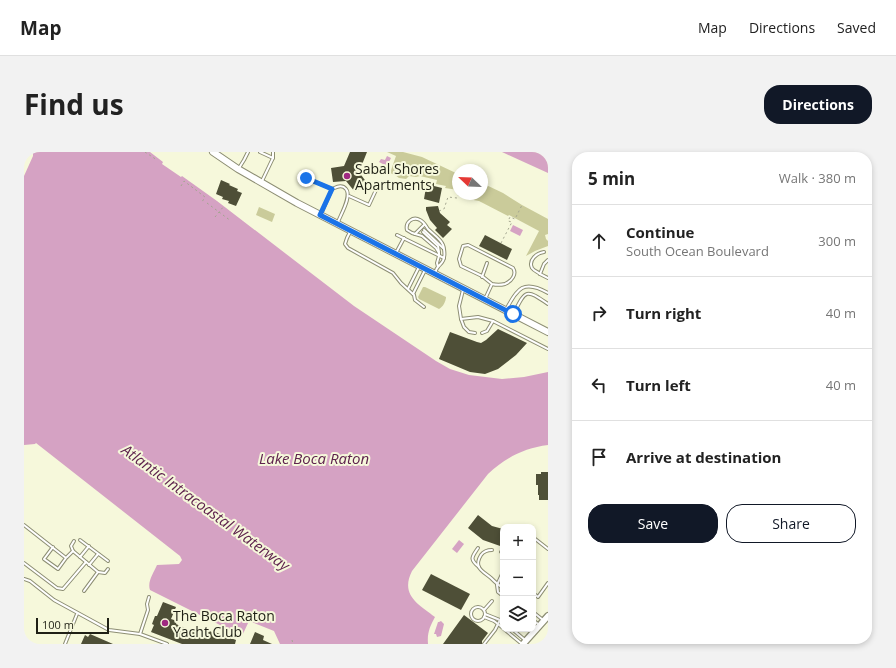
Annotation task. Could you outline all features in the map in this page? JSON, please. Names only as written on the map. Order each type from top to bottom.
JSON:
[{"type":"main road","points":[[213,152],[238,169],[320,215],[548,332]]},
{"type":"street","points":[[524,643],[544,621]]},
{"type":"lane","points":[[238,169],[248,152]]},
{"type":"lane","points":[[260,152],[273,158]]},
{"type":"lane","points":[[261,182],[273,158],[273,152]]},
{"type":"lane","points":[[306,178],[332,189]]},
{"type":"lane","points":[[320,215],[332,189],[342,186],[348,191],[349,196],[337,224]]},
{"type":"lane","points":[[349,196],[369,205],[376,190]]},
{"type":"lane","points":[[434,274],[444,258],[444,246],[421,220],[416,218],[411,219],[406,226],[407,230],[422,236],[436,248],[439,255]]},
{"type":"lane","points":[[415,234],[425,224]]},
{"type":"lane","points":[[351,231],[345,244],[348,248],[393,273],[413,294],[415,300],[424,307]]},
{"type":"lane","points":[[438,267],[437,263],[440,251],[438,246],[423,231],[441,245],[443,249]]},
{"type":"lane","points":[[397,235],[444,258]]},
{"type":"lane","points":[[395,254],[404,238]]},
{"type":"lane","points":[[468,245],[513,268],[515,273],[510,281],[505,284],[492,284],[461,266],[459,259],[463,246],[468,245]]},
{"type":"lane","points":[[544,252],[536,254],[531,264],[534,270],[548,278]]},
{"type":"lane","points":[[540,274],[544,264],[548,260]]},
{"type":"lane","points":[[482,277],[487,263]]},
{"type":"lane","points":[[408,289],[419,266]]},
{"type":"lane","points":[[413,294],[426,270]]},
{"type":"lane","points":[[484,300],[492,284]]},
{"type":"lane","points":[[506,311],[516,293],[525,287],[534,286],[548,293]]},
{"type":"lane","points":[[463,289],[459,306],[461,318],[464,327],[469,332],[475,333]]},
{"type":"lane","points":[[513,314],[520,301],[526,294],[534,295],[548,304]]},
{"type":"lane","points":[[461,318],[478,317],[493,321],[548,349]]},
{"type":"lane","points":[[482,333],[487,330],[493,321]]},
{"type":"lane","points":[[24,525],[66,558]]},
{"type":"lane","points":[[80,540],[108,561]]},
{"type":"lane","points":[[536,540],[548,549]]},
{"type":"lane","points":[[74,542],[71,546],[73,551],[89,565],[98,572],[105,573],[108,569]]},
{"type":"lane","points":[[80,557],[89,546]]},
{"type":"lane","points":[[53,547],[44,559],[58,569],[73,551]]},
{"type":"lane","points":[[478,548],[472,559],[473,562],[481,571],[500,586]]},
{"type":"lane","points":[[479,567],[478,562],[480,557],[484,552],[492,550]]},
{"type":"lane","points":[[89,565],[98,554]]},
{"type":"lane","points":[[24,563],[57,588],[63,589],[86,562]]},
{"type":"lane","points":[[84,591],[98,572]]},
{"type":"lane","points":[[24,579],[30,581],[54,600],[77,614],[109,630],[140,634],[167,644]]},
{"type":"lane","points":[[500,579],[497,585],[498,592],[500,594]]},
{"type":"lane","points":[[536,595],[538,596],[548,583]]},
{"type":"lane","points":[[140,634],[148,610],[147,604],[149,597]]},
{"type":"lane","points":[[484,610],[492,601]]},
{"type":"lane","points":[[476,607],[480,607],[484,610],[485,614],[481,620],[477,621],[472,619],[471,615],[472,610],[476,607]]},
{"type":"lane","points":[[65,644],[77,614]]},
{"type":"lane","points":[[484,644],[495,630],[500,620],[485,614]]},
{"type":"lane","points":[[536,614],[544,621]]},
{"type":"lane","points":[[484,617],[498,624]]},
{"type":"lane","points":[[509,632],[524,643]]},
{"type":"lane","points":[[515,632],[524,643]]},
{"type":"path","points":[[145,152],[157,160]]},
{"type":"path","points":[[181,186],[184,181],[206,197],[202,202]]},
{"type":"path","points":[[439,211],[444,209],[448,197],[452,197]]},
{"type":"path","points":[[207,203],[231,221]]},
{"type":"path","points":[[501,243],[512,222],[508,220],[510,217],[515,219],[522,205]]},
{"type":"path","points":[[215,217],[224,206]]},
{"type":"path","points":[[292,640],[293,644]]},
{"type":"green space","points":[[387,152],[403,152],[422,157],[452,171],[452,189],[436,184],[437,180],[420,176],[409,176],[406,179],[399,178],[390,173],[396,156]]},
{"type":"green space","points":[[488,186],[548,219],[548,234],[545,235],[548,241],[548,246],[526,256],[539,231],[479,201],[474,200],[488,200]]},
{"type":"green space","points":[[259,207],[275,214],[272,222],[256,215]]},
{"type":"green space","points":[[423,287],[446,297],[444,304],[439,309],[419,299],[418,297]]},
{"type":"water","name":"Lake Boca Raton","points":[[33,152],[150,152],[163,162],[162,164],[181,177],[182,176],[217,201],[354,306],[450,369],[469,375],[502,379],[524,377],[548,372],[548,445],[523,451],[501,463],[488,474],[412,571],[408,586],[410,593],[417,603],[435,617],[429,630],[428,644],[280,644],[274,631],[249,621],[242,636],[150,590],[150,580],[157,565],[179,564],[182,560],[180,556],[36,443],[24,445],[24,176],[33,156]]},
{"type":"water","points":[[502,152],[548,152],[548,173]]},
{"type":"water","points":[[387,156],[391,158],[387,166],[379,162],[381,159],[385,160]]},
{"type":"water","points":[[513,225],[523,230],[520,236],[510,231]]},
{"type":"water","points":[[459,540],[464,544],[457,553],[452,549]]},
{"type":"water","points":[[441,621],[444,624],[441,636],[437,637],[436,634],[434,634],[438,622]]},
{"type":"building","name":"Sabal Shores Apartments","points":[[350,152],[367,152],[359,172],[367,183],[355,192],[346,181],[333,182],[331,168],[344,166]]},
{"type":"building","points":[[221,180],[230,184],[229,185],[238,189],[237,191],[242,193],[236,206],[228,203],[229,201],[222,199],[223,197],[216,194]]},
{"type":"building","points":[[427,181],[434,183],[434,186],[442,188],[439,203],[424,199]]},
{"type":"building","points":[[438,206],[440,213],[450,222],[447,225],[452,229],[443,238],[435,230],[437,228],[430,220],[426,210],[426,207]]},
{"type":"building","points":[[485,235],[512,249],[507,260],[479,246]]},
{"type":"building","points":[[498,329],[527,343],[516,355],[498,369],[485,374],[470,372],[439,359],[450,332],[481,343]]},
{"type":"building","points":[[541,472],[548,472],[548,500],[539,500],[538,485],[536,485],[536,474],[541,474]]},
{"type":"building","points":[[478,515],[492,526],[500,528],[500,546],[483,540],[468,528]]},
{"type":"building","points":[[431,574],[470,594],[461,610],[422,590]]},
{"type":"building","name":"The Boca Raton Yacht Club","points":[[163,602],[176,607],[171,619],[177,621],[176,624],[199,634],[202,628],[212,631],[236,640],[235,644],[182,644],[151,632],[154,625],[152,624],[155,616],[157,616]]},
{"type":"building","points":[[464,615],[488,633],[482,641],[482,644],[443,644]]},
{"type":"building","points":[[255,632],[264,636],[263,640],[272,644],[250,644]]},
{"type":"building","points":[[90,634],[113,644],[81,644],[85,635],[88,637]]},
{"type":"place","name":"Sabal Shores Apartments","points":[[347,176]]},
{"type":"place","name":"The Boca Raton Yacht Club","points":[[165,623]]},
{"type":"route","points":[[306,178],[332,189],[320,215],[513,314]]},
{"type":"water label","name":"Atlantic Intracoastal Waterway","points":[[206,507]]}]
